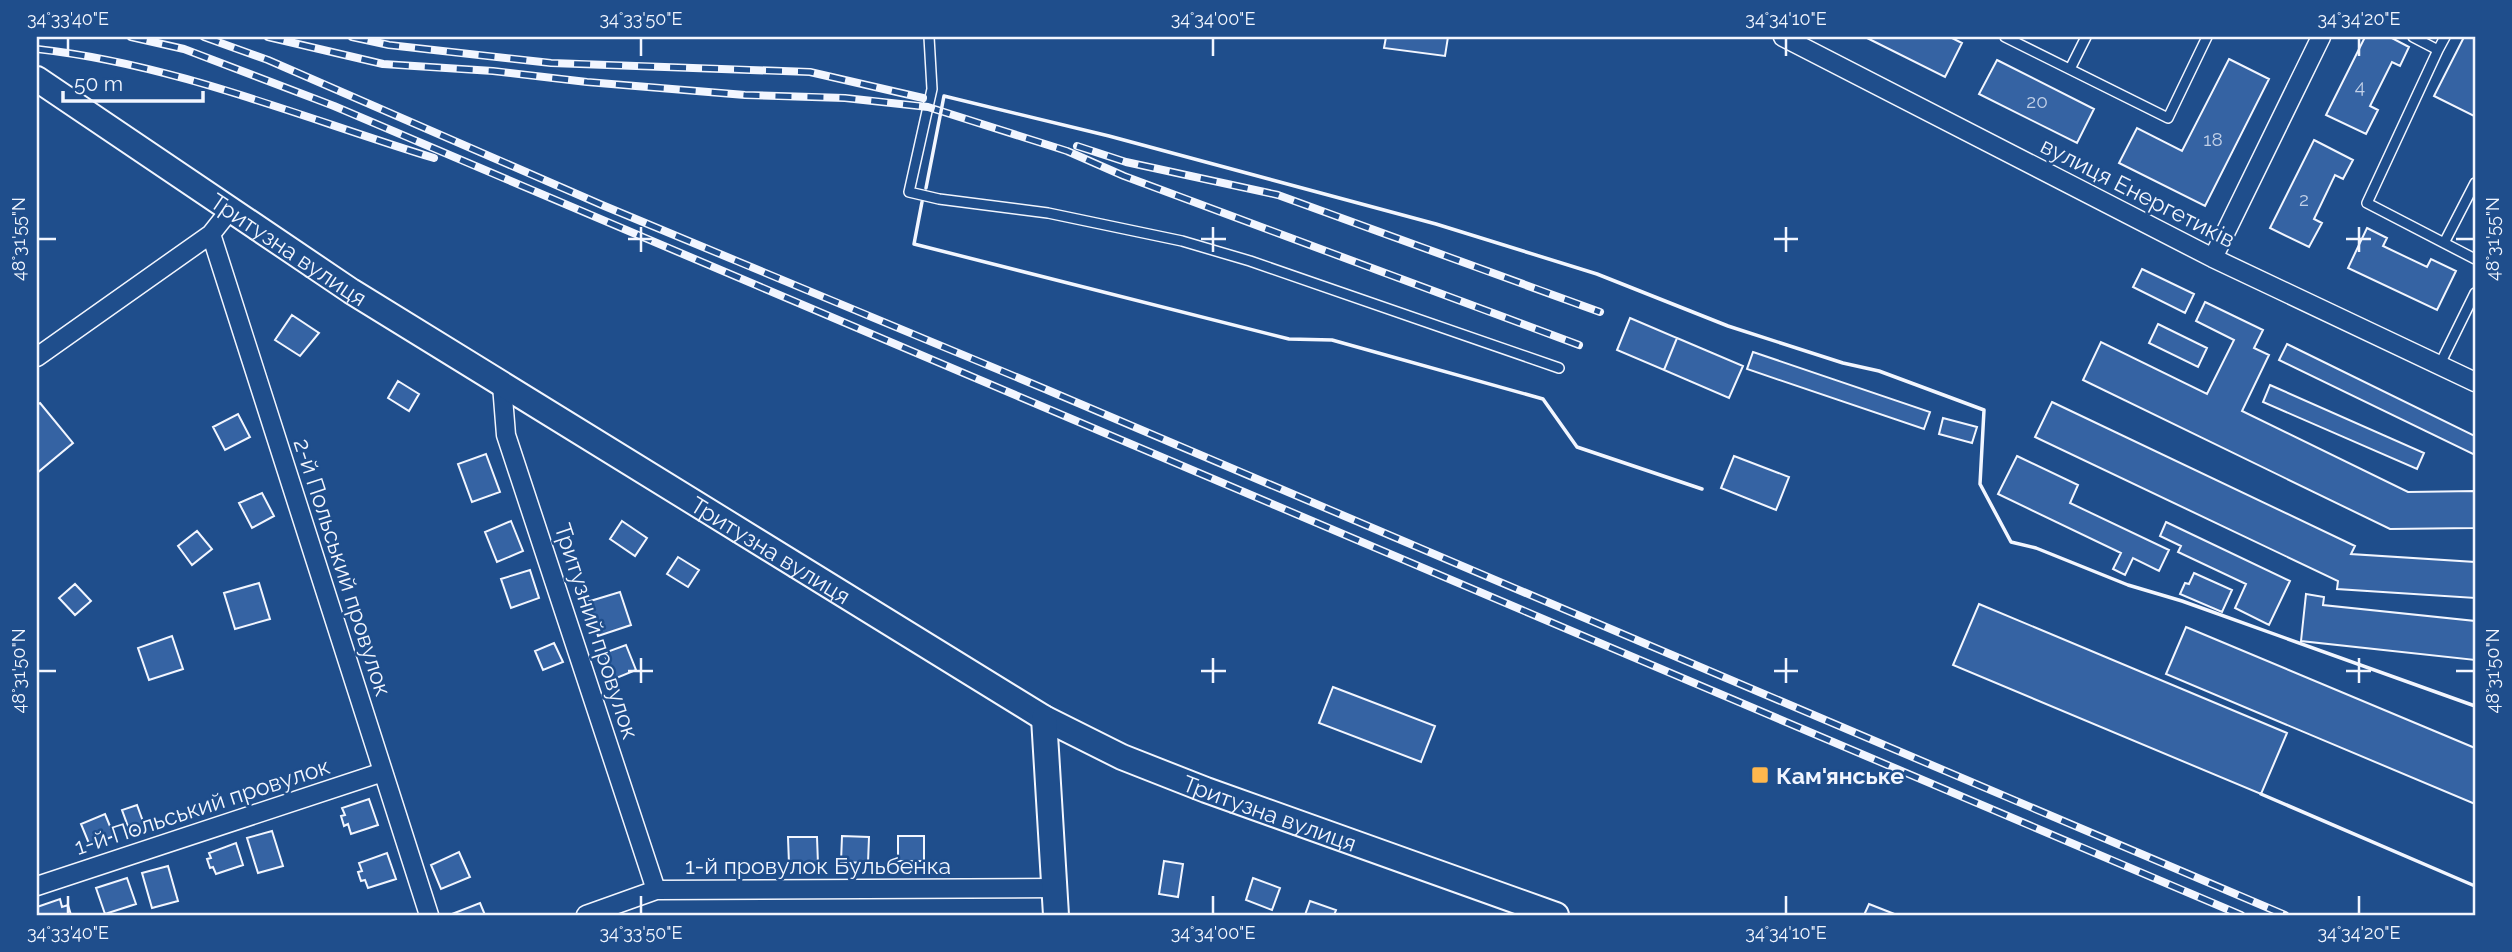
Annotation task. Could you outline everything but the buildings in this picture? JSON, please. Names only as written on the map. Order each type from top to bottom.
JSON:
[{"type":"street","points":[[2213,258],[2321,37]]},
{"type":"street","name":"вулиця Енергетиків","points":[[1788,38],[2213,258],[2475,382]]},
{"type":"street","name":"Тритузна вулиця","points":[[37,79],[351,291],[1044,718],[1122,757],[1206,790],[1556,915]]},
{"type":"street","points":[[37,357],[211,234],[230,210]]},
{"type":"street","name":"2-й Польський провулок","points":[[211,234],[429,915]]},
{"type":"street","name":"Тритузний провулок","points":[[502,384],[506,435],[656,890]]},
{"type":"street","points":[[1044,718],[1056,915]]},
{"type":"street","name":"1-й Польський провулок","points":[[37,886],[383,772]]},
{"type":"street","name":"1-й провулок Бульбенка","points":[[586,915],[656,890],[1056,888]]},
{"type":"lane","points":[[929,37],[932,89],[909,192],[939,199],[1048,213],[1182,241],[1250,261],[1559,368]]},
{"type":"lane","points":[[2005,37],[2168,118],[2207,37]]},
{"type":"lane","points":[[2070,69],[2086,37]]},
{"type":"lane","points":[[2413,37],[2438,50]]},
{"type":"lane","points":[[2445,37],[2367,203],[2475,259]]},
{"type":"lane","points":[[2444,243],[2475,183]]},
{"type":"lane","points":[[2440,364],[2475,293]]},
{"type":"railway","points":[[131,37],[184,49],[334,106],[2241,915]]},
{"type":"railway","points":[[204,37],[268,60],[602,205],[1045,389],[2285,915]]},
{"type":"railway","points":[[268,37],[383,64],[493,71],[745,95],[845,98],[928,107],[1067,151],[1124,176],[1579,345]]},
{"type":"railway","points":[[352,37],[389,45],[551,63],[810,72],[923,98]]},
{"type":"railway","points":[[37,49],[88,56],[188,80],[434,158]]},
{"type":"railway","points":[[1077,146],[1126,162],[1278,195],[1600,312]]},
{"type":"wall","points":[[926,188],[944,96],[1109,136],[1436,224],[1597,274],[1728,326],[1843,363],[1879,371],[1984,410],[1980,484],[2011,542],[2036,548],[2128,585],[2182,601],[2475,706]]},
{"type":"wall","points":[[922,202],[914,244],[1289,339],[1332,340],[1543,399],[1577,447],[1702,489]]},
{"type":"wall","points":[[2261,794],[2475,886]]},
{"type":"place","name":"Кам'янське","points":[[1760,775]]}]
